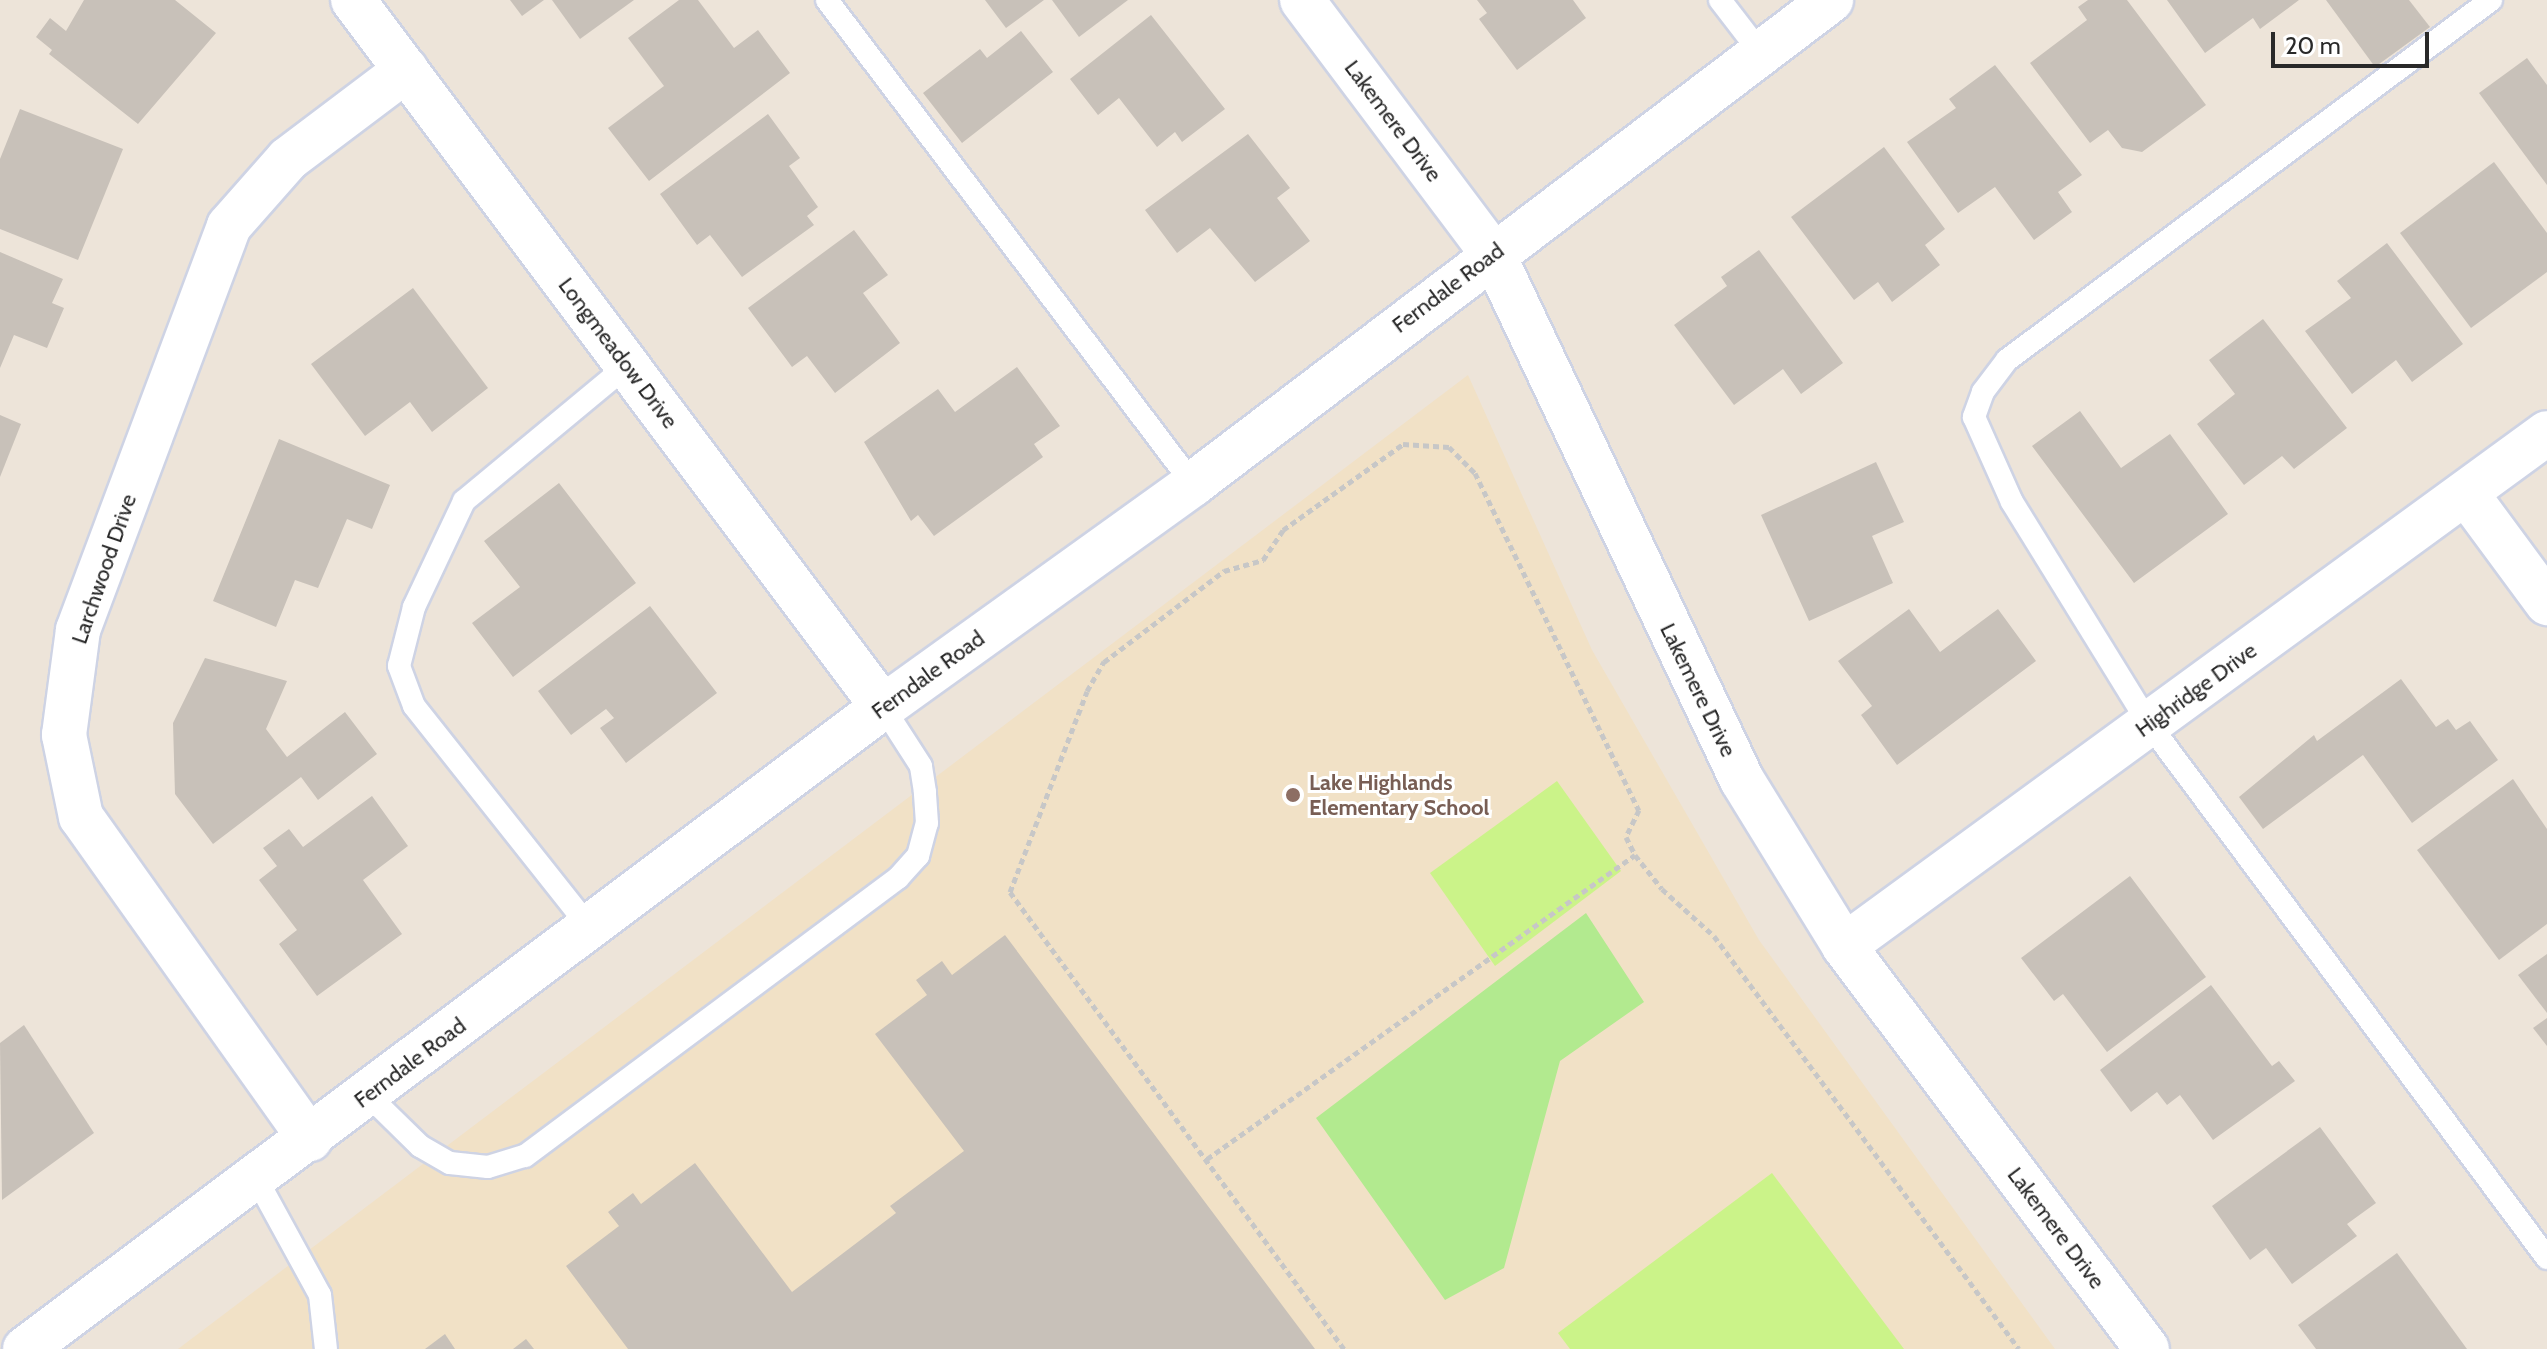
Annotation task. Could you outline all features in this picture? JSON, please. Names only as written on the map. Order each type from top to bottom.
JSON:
[{"type":"street","name":"Longmeadow Drive","points":[[353,0],[883,707]]},
{"type":"street","name":"Lakemere Drive","points":[[1302,0],[1493,254],[1742,780],[1844,946],[2147,1349]]},
{"type":"street","name":"Ferndale Road","points":[[25,1349],[310,1139],[883,707],[1193,484],[1831,0]]},
{"type":"street","name":"Larchwood Drive","points":[[310,1139],[81,817],[64,735],[78,630],[229,226],[288,159],[406,70]]},
{"type":"street","name":"Highridge Drive","points":[[1844,946],[2547,433]]},
{"type":"street","points":[[2466,493],[2547,603]]},
{"type":"lane","points":[[827,0],[1193,484]]},
{"type":"lane","points":[[1720,0],[1760,52]]},
{"type":"lane","points":[[2491,0],[2118,274],[2007,360],[1983,392],[1974,417],[2012,502],[2149,724],[2547,1258]]},
{"type":"lane","points":[[590,928],[414,706],[399,666],[414,607],[464,501],[628,365]]},
{"type":"lane","points":[[368,1095],[420,1146],[450,1163],[488,1167],[525,1156],[898,878],[918,856],[927,823],[925,792],[921,766],[883,707]]},
{"type":"lane","points":[[256,1178],[320,1295],[326,1349]]},
{"type":"path","points":[[1344,1349],[1010,892],[1087,691],[1104,662],[1224,571],[1263,560],[1283,530],[1403,444],[1449,447],[1475,473],[1639,810],[1626,837],[1635,855],[1662,889],[1714,936],[2019,1349]]},
{"type":"path","points":[[1207,1159],[1635,855]]},
{"type":"shaded area","name":"Lake Highlands Elementary School","points":[[1468,375],[1592,650],[1759,940],[2055,1349],[178,1349]]},
{"type":"green space","points":[[1557,781],[1621,871],[1495,966],[1430,873]]},
{"type":"green space","points":[[1586,913],[1644,1002],[1560,1061],[1504,1268],[1445,1300],[1316,1118]]},
{"type":"green space","points":[[1772,1173],[1904,1349],[1570,1349],[1558,1333]]},
{"type":"building","points":[[84,0],[175,0],[216,33],[138,124],[49,54],[52,50],[36,37],[50,18],[66,31]]},
{"type":"building","points":[[510,0],[544,0],[522,16]]},
{"type":"building","points":[[552,0],[634,0],[580,39]]},
{"type":"building","points":[[679,0],[698,0],[734,48],[758,30],[790,73],[649,181],[608,128],[664,86],[628,38]]},
{"type":"building","points":[[985,0],[1044,0],[1006,28]]},
{"type":"building","points":[[1052,0],[1128,0],[1079,37]]},
{"type":"building","points":[[1477,0],[1573,0],[1586,18],[1517,70],[1479,19],[1487,13]]},
{"type":"building","points":[[2088,0],[2127,0],[2206,105],[2142,152],[2122,148],[2108,130],[2090,143],[2030,63],[2087,20],[2078,7]]},
{"type":"building","points":[[2167,0],[2299,0],[2260,29],[2253,18],[2205,53]]},
{"type":"building","points":[[2326,0],[2409,0],[2430,27],[2375,67]]},
{"type":"building","points":[[1151,15],[1225,109],[1182,142],[1175,132],[1157,147],[1119,98],[1098,115],[1070,79]]},
{"type":"building","points":[[1021,31],[1053,72],[962,143],[923,93],[980,49],[987,58]]},
{"type":"building","points":[[2527,58],[2547,85],[2547,185],[2479,93]]},
{"type":"building","points":[[1995,65],[2082,175],[2058,192],[2072,212],[2034,240],[1995,187],[1958,213],[1907,142],[1956,108],[1949,99]]},
{"type":"building","points":[[20,109],[123,149],[78,260],[0,229],[0,159]]},
{"type":"building","points":[[768,114],[800,158],[789,166],[818,207],[807,216],[814,225],[742,277],[710,235],[697,245],[660,194]]},
{"type":"building","points":[[1248,134],[1290,188],[1277,198],[1310,241],[1255,282],[1210,228],[1177,253],[1145,210]]},
{"type":"building","points":[[1884,147],[1945,229],[1925,245],[1940,265],[1892,302],[1878,282],[1854,300],[1791,217]]},
{"type":"building","points":[[2494,162],[2547,233],[2547,272],[2471,328],[2400,233]]},
{"type":"building","points":[[854,230],[888,275],[863,293],[900,343],[835,393],[807,356],[792,367],[748,308]]},
{"type":"building","points":[[2387,243],[2463,344],[2412,382],[2396,360],[2352,394],[2305,331],[2351,298],[2337,281]]},
{"type":"building","points":[[1759,250],[1843,363],[1801,394],[1783,369],[1734,405],[1674,325],[1727,286],[1721,277]]},
{"type":"building","points":[[0,252],[63,279],[52,303],[64,308],[47,348],[14,335],[0,368]]},
{"type":"building","points":[[413,288],[488,388],[432,432],[410,402],[365,436],[311,364]]},
{"type":"building","points":[[2263,319],[2347,428],[2294,469],[2282,456],[2244,485],[2197,424],[2235,394],[2209,360]]},
{"type":"building","points":[[1017,367],[1060,426],[1034,444],[1043,457],[934,536],[918,515],[911,521],[864,442],[938,389],[955,412]]},
{"type":"building","points":[[2080,411],[2121,468],[2170,434],[2228,514],[2134,583],[2032,446]]},
{"type":"building","points":[[0,415],[21,424],[0,477]]},
{"type":"building","points":[[279,439],[390,485],[372,529],[347,519],[318,588],[295,580],[276,627],[213,601]]},
{"type":"building","points":[[1876,462],[1904,522],[1872,536],[1893,583],[1809,621],[1761,515]]},
{"type":"building","points":[[559,483],[636,583],[513,677],[472,623],[520,587],[484,541]]},
{"type":"building","points":[[650,606],[717,693],[626,763],[600,728],[614,718],[606,709],[571,735],[538,691]]},
{"type":"building","points":[[1909,609],[1940,652],[1998,609],[2036,661],[1897,765],[1861,715],[1872,706],[1838,661]]},
{"type":"building","points":[[205,658],[287,681],[266,729],[287,757],[345,712],[377,754],[318,800],[301,777],[213,844],[175,794],[173,723]]},
{"type":"building","points":[[2401,679],[2436,727],[2448,719],[2456,730],[2470,721],[2498,760],[2412,823],[2363,755],[2263,829],[2239,797],[2314,735],[2317,741]]},
{"type":"building","points":[[2513,779],[2547,829],[2547,924],[2499,960],[2417,850]]},
{"type":"building","points":[[372,796],[408,846],[363,880],[402,934],[317,996],[279,944],[297,930],[259,880],[277,866],[263,848],[289,829],[303,847]]},
{"type":"building","points":[[2130,876],[2206,977],[2107,1052],[2063,994],[2054,1001],[2021,958]]},
{"type":"building","points":[[1005,935],[1315,1349],[628,1349],[566,1266],[619,1226],[608,1212],[633,1193],[641,1204],[695,1163],[792,1292],[896,1213],[890,1206],[964,1151],[875,1034],[927,995],[916,980],[942,961],[952,975]]},
{"type":"building","points":[[2547,954],[2547,1013],[2518,975]]},
{"type":"building","points":[[2211,985],[2272,1066],[2279,1061],[2295,1081],[2213,1140],[2180,1095],[2167,1105],[2157,1092],[2131,1112],[2100,1070]]},
{"type":"building","points":[[2547,1018],[2547,1046],[2533,1028]]},
{"type":"building","points":[[24,1025],[94,1133],[2,1200],[0,1043]]},
{"type":"building","points":[[2320,1127],[2376,1203],[2347,1224],[2357,1236],[2292,1284],[2266,1248],[2250,1260],[2212,1206]]},
{"type":"building","points":[[2397,1253],[2467,1349],[2316,1349],[2298,1325]]},
{"type":"building","points":[[445,1334],[455,1349],[425,1349]]},
{"type":"building","points":[[526,1339],[534,1349],[513,1349]]},
{"type":"place","name":"Lake Highlands Elementary School","points":[[1293,795]]}]
